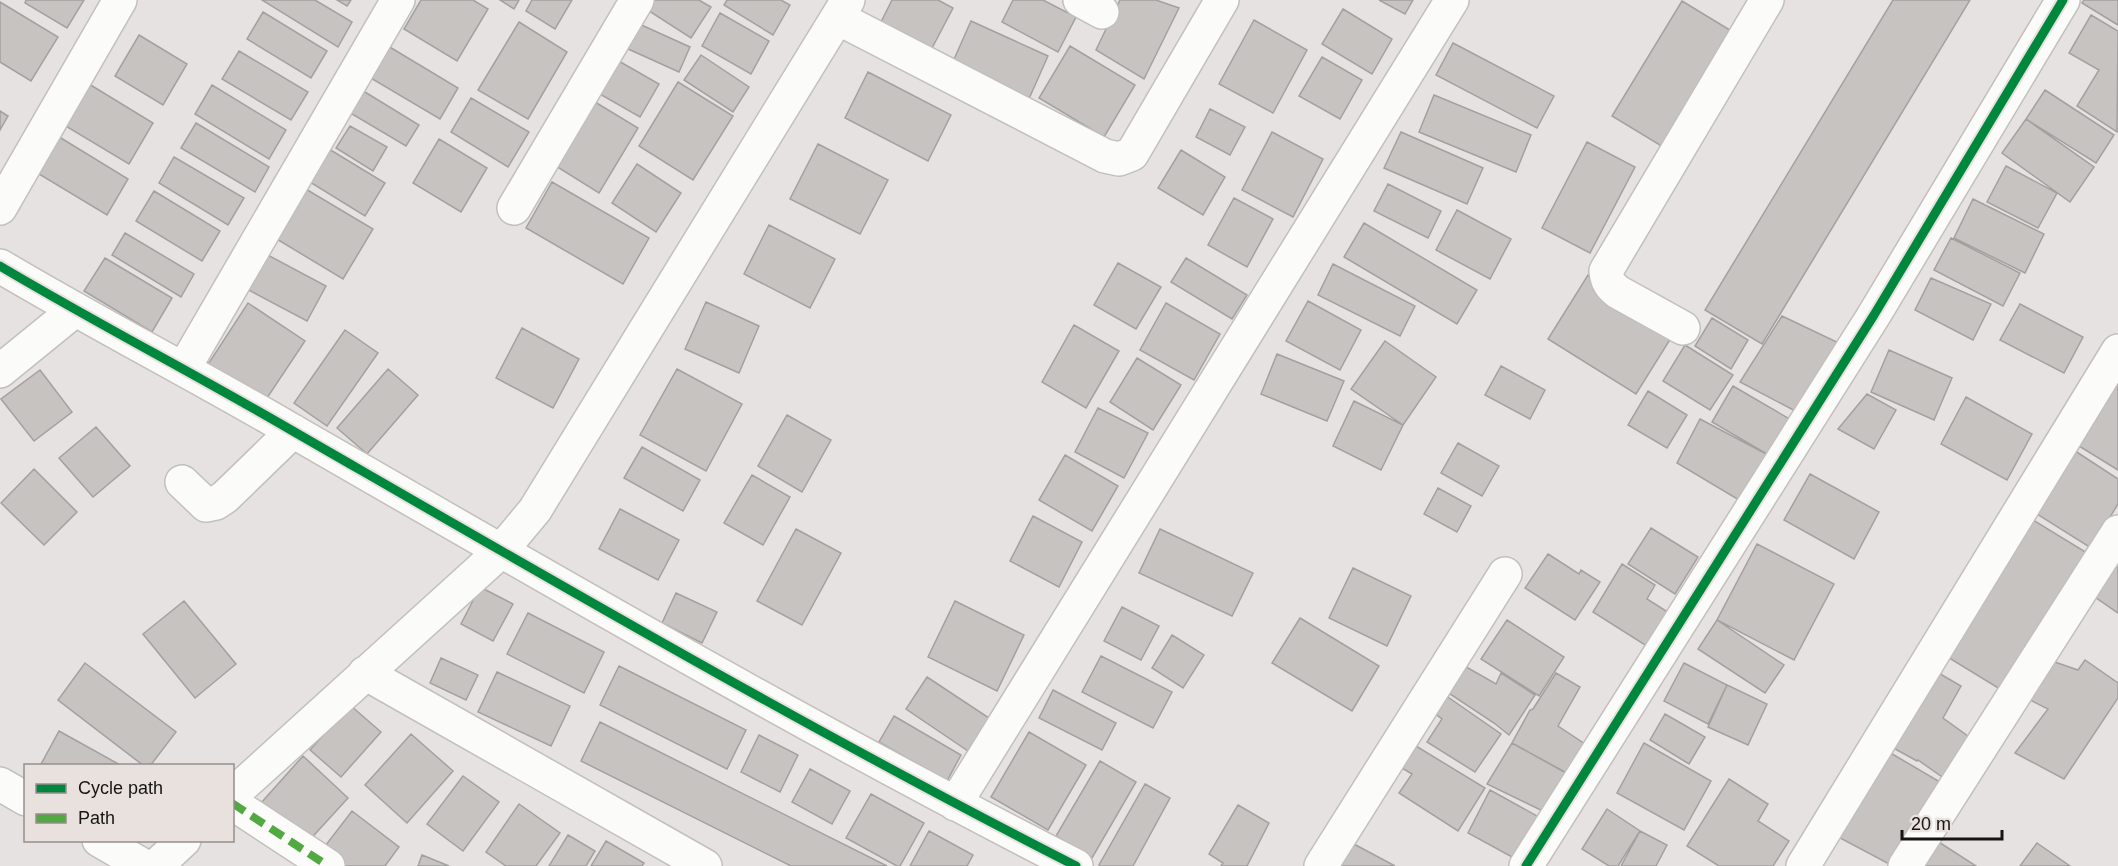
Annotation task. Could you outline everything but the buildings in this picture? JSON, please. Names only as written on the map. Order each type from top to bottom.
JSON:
[{"type":"street","points":[[0,208],[120,0]]},
{"type":"street","points":[[184,368],[398,0]]},
{"type":"street","points":[[514,208],[637,0]]},
{"type":"street","points":[[234,793],[500,552],[535,510],[843,9],[1105,156],[1119,159],[1132,154],[1222,0]]},
{"type":"street","points":[[956,804],[1452,0]]},
{"type":"street","points":[[1683,328],[1611,287],[1606,271],[1767,0]]},
{"type":"street","points":[[1526,866],[1874,315],[2063,0]]},
{"type":"street","points":[[0,266],[75,310],[184,368],[500,552],[956,804],[1076,866]]},
{"type":"street","points":[[0,371],[75,310]]},
{"type":"street","points":[[1803,866],[2118,351]]},
{"type":"street","points":[[183,482],[206,505],[216,503],[293,431]]},
{"type":"street","points":[[1905,866],[2118,532]]},
{"type":"street","points":[[1322,866],[1505,574]]},
{"type":"street","points":[[365,673],[705,866]]},
{"type":"street","points":[[0,784],[24,798]]},
{"type":"street","points":[[234,803],[328,866]]},
{"type":"street","points":[[102,842],[144,866]]},
{"type":"street","points":[[156,866],[182,842]]},
{"type":"marked path","points":[[234,804],[328,866]]},
{"type":"cycle path","points":[[1526,866],[1874,315],[2063,0]]},
{"type":"cycle path","points":[[0,266],[779,708],[1076,866]]}]
